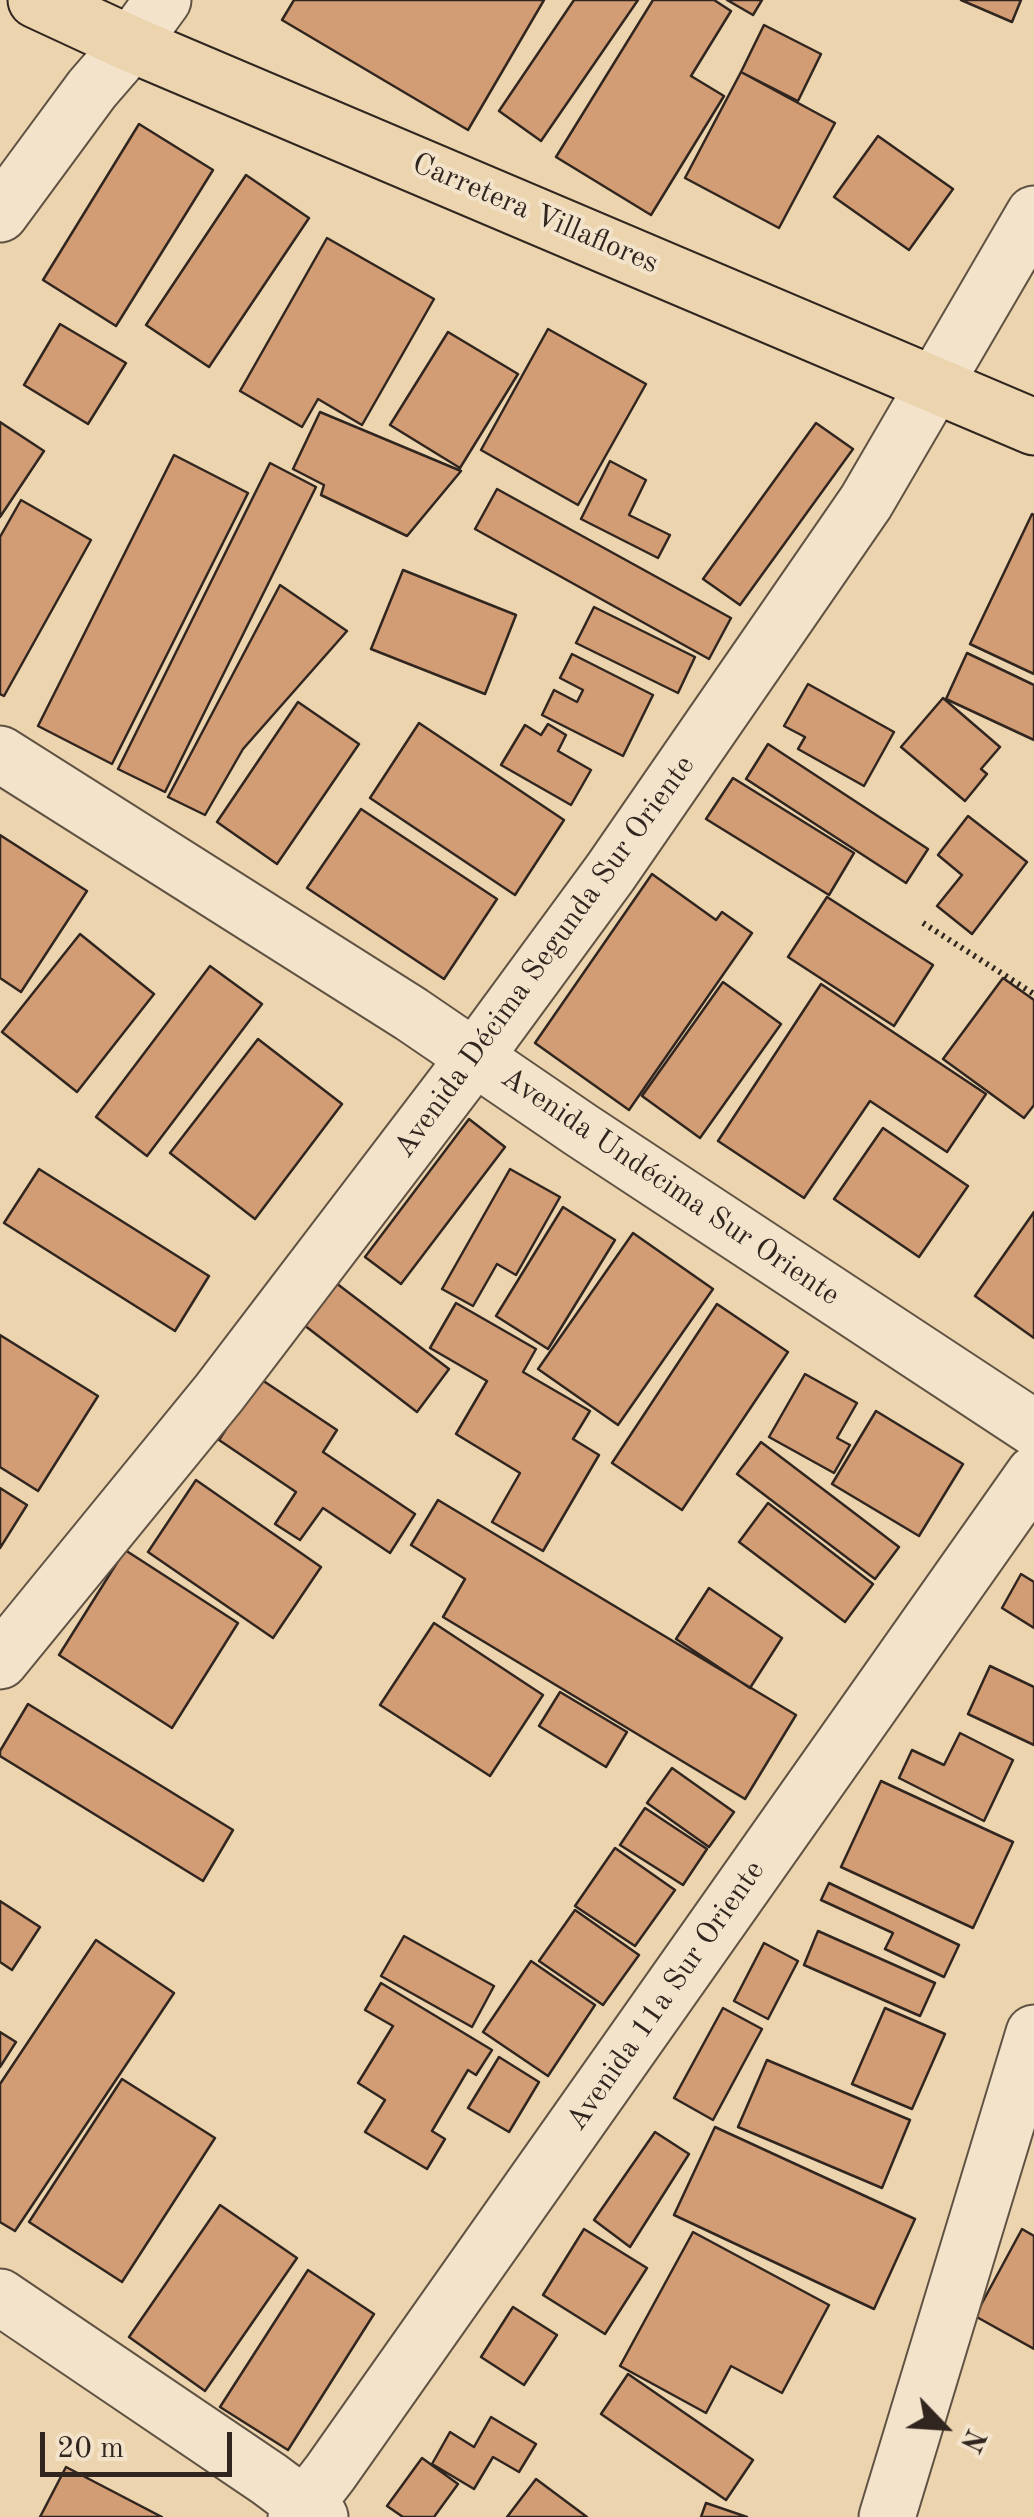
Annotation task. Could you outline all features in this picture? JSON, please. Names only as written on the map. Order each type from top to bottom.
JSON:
[{"type":"main road","name":"Carretera Villaflores","points":[[36,0],[131,44],[1034,427]]},
{"type":"street","points":[[0,214],[92,88],[163,0]]},
{"type":"street","name":"Avenida Décima Segunda Sur Oriente","points":[[0,1661],[219,1394],[610,873],[866,502],[1034,214]]},
{"type":"street","name":"Avenida Undécima Sur Oriente","points":[[0,754],[412,1014],[1034,1428]]},
{"type":"street","name":"Avenida 11a Sur Oriente","points":[[307,2513],[330,2473],[1034,1474]]},
{"type":"street","points":[[886,2517],[1034,2033]]},
{"type":"street","points":[[0,2298],[269,2480],[307,2513]]},
{"type":"path","points":[[923,923],[1034,994]]},
{"type":"building","points":[[294,0],[544,0],[468,130],[282,20]]},
{"type":"building","points":[[574,0],[638,0],[541,141],[499,111]]},
{"type":"building","points":[[653,0],[714,0],[731,11],[691,76],[724,96],[651,215],[556,157]]},
{"type":"building","points":[[727,0],[762,0],[753,15]]},
{"type":"building","points":[[961,0],[1021,0],[1012,22]]},
{"type":"building","points":[[764,25],[821,54],[798,101],[741,72]]},
{"type":"building","points":[[741,72],[835,123],[779,228],[685,178]]},
{"type":"building","points":[[139,124],[213,170],[116,326],[43,280]]},
{"type":"building","points":[[878,136],[953,189],[909,250],[834,197]]},
{"type":"building","points":[[246,175],[309,218],[209,367],[146,325]]},
{"type":"building","points":[[327,238],[434,299],[362,425],[318,399],[302,427],[240,391]]},
{"type":"building","points":[[60,324],[126,363],[88,424],[24,385]]},
{"type":"building","points":[[548,329],[646,384],[578,505],[481,450]]},
{"type":"building","points":[[448,332],[518,374],[460,468],[390,425]]},
{"type":"building","points":[[320,412],[461,471],[407,536],[321,495],[324,485],[293,469]]},
{"type":"building","points":[[0,422],[44,451],[0,517]]},
{"type":"building","points":[[816,423],[853,449],[740,605],[703,579]]},
{"type":"building","points":[[174,455],[248,493],[112,764],[38,726]]},
{"type":"building","points":[[610,461],[646,480],[629,515],[670,535],[658,558],[581,519]]},
{"type":"building","points":[[270,463],[316,487],[165,792],[118,769]]},
{"type":"building","points":[[497,489],[731,618],[709,659],[475,529]]},
{"type":"building","points":[[21,500],[91,540],[4,696],[0,694],[0,537]]},
{"type":"building","points":[[1034,515],[1034,674],[970,644]]},
{"type":"building","points":[[403,570],[516,615],[485,694],[371,649]]},
{"type":"building","points":[[280,585],[347,631],[243,749],[205,815],[168,797]]},
{"type":"building","points":[[594,607],[695,657],[678,693],[576,643]]},
{"type":"building","points":[[967,653],[1034,685],[1034,740],[946,699]]},
{"type":"building","points":[[572,654],[653,695],[623,756],[542,715],[554,690],[577,702],[583,690],[560,678]]},
{"type":"building","points":[[808,684],[894,732],[864,786],[798,749],[805,737],[784,726]]},
{"type":"building","points":[[943,698],[1000,747],[981,769],[987,774],[965,801],[901,747]]},
{"type":"building","points":[[298,702],[359,744],[277,864],[217,822]]},
{"type":"building","points":[[419,723],[564,820],[515,895],[370,798]]},
{"type":"building","points":[[548,724],[566,735],[558,751],[591,770],[571,805],[501,765],[525,725],[541,735]]},
{"type":"building","points":[[768,744],[928,849],[906,883],[746,779]]},
{"type":"building","points":[[733,778],[854,853],[829,895],[706,819]]},
{"type":"building","points":[[361,809],[497,899],[444,979],[307,888]]},
{"type":"building","points":[[968,816],[1027,862],[972,934],[937,906],[962,875],[938,855]]},
{"type":"building","points":[[0,835],[87,891],[21,992],[0,978]]},
{"type":"building","points":[[652,874],[716,920],[722,912],[752,933],[629,1110],[535,1043]]},
{"type":"building","points":[[827,897],[933,965],[894,1026],[788,957]]},
{"type":"building","points":[[80,934],[154,994],[77,1092],[2,1032]]},
{"type":"building","points":[[210,966],[262,1004],[147,1156],[96,1117]]},
{"type":"building","points":[[1003,978],[1034,1000],[1034,1105],[1024,1118],[943,1059]]},
{"type":"building","points":[[723,982],[781,1024],[700,1138],[642,1096]]},
{"type":"building","points":[[821,984],[986,1094],[947,1152],[870,1101],[804,1198],[718,1141]]},
{"type":"building","points":[[258,1039],[342,1104],[255,1219],[170,1153]]},
{"type":"building","points":[[469,1119],[505,1147],[401,1284],[365,1257]]},
{"type":"building","points":[[883,1128],[968,1186],[919,1257],[834,1199]]},
{"type":"building","points":[[39,1169],[209,1276],[175,1331],[4,1223]]},
{"type":"building","points":[[510,1169],[560,1197],[516,1275],[497,1264],[473,1306],[442,1289]]},
{"type":"building","points":[[563,1207],[615,1240],[548,1349],[496,1316]]},
{"type":"building","points":[[1034,1212],[1034,1338],[975,1296]]},
{"type":"building","points":[[633,1233],[713,1289],[618,1425],[538,1369]]},
{"type":"building","points":[[336,1283],[449,1369],[417,1412],[304,1325]]},
{"type":"building","points":[[456,1303],[536,1349],[523,1372],[590,1411],[573,1439],[599,1455],[543,1551],[492,1522],[520,1473],[456,1434],[487,1381],[430,1348]]},
{"type":"building","points":[[717,1304],[788,1352],[682,1510],[612,1463]]},
{"type":"building","points":[[0,1335],[98,1396],[38,1491],[0,1467]]},
{"type":"building","points":[[805,1374],[857,1403],[837,1438],[850,1445],[834,1473],[769,1437]]},
{"type":"building","points":[[259,1378],[337,1430],[323,1452],[415,1514],[390,1553],[323,1508],[300,1540],[275,1524],[296,1492],[219,1440]]},
{"type":"building","points":[[876,1411],[963,1464],[919,1536],[832,1484]]},
{"type":"building","points":[[761,1442],[899,1547],[875,1579],[737,1474]]},
{"type":"building","points":[[196,1480],[321,1567],[273,1638],[148,1552]]},
{"type":"building","points":[[0,1488],[27,1505],[0,1548]]},
{"type":"building","points":[[438,1500],[796,1715],[745,1799],[443,1617],[465,1579],[411,1545]]},
{"type":"building","points":[[768,1503],[873,1584],[845,1622],[739,1542]]},
{"type":"building","points":[[125,1550],[238,1623],[172,1728],[59,1655]]},
{"type":"building","points":[[1021,1574],[1034,1582],[1034,1628],[1002,1608]]},
{"type":"building","points":[[709,1588],[782,1638],[750,1688],[676,1639]]},
{"type":"building","points":[[434,1623],[543,1695],[490,1776],[380,1705]]},
{"type":"building","points":[[990,1666],[1034,1687],[1034,1745],[968,1714]]},
{"type":"building","points":[[560,1692],[627,1732],[606,1767],[539,1726]]},
{"type":"building","points":[[28,1704],[233,1830],[203,1881],[0,1756]]},
{"type":"building","points":[[960,1733],[1013,1760],[984,1821],[899,1778],[912,1750],[944,1765]]},
{"type":"building","points":[[672,1768],[734,1812],[709,1847],[647,1803]]},
{"type":"building","points":[[881,1781],[1013,1842],[973,1928],[841,1867]]},
{"type":"building","points":[[645,1808],[707,1849],[683,1885],[620,1845]]},
{"type":"building","points":[[615,1848],[675,1890],[635,1946],[575,1906]]},
{"type":"building","points":[[829,1883],[959,1945],[944,1977],[885,1949],[893,1933],[821,1900]]},
{"type":"building","points":[[0,1901],[40,1927],[12,1970],[0,1962]]},
{"type":"building","points":[[575,1910],[639,1955],[603,2005],[539,1961]]},
{"type":"building","points":[[818,1931],[935,1983],[920,2016],[804,1965]]},
{"type":"building","points":[[404,1936],[494,1986],[472,2027],[381,1976]]},
{"type":"building","points":[[96,1940],[174,1993],[15,2231],[0,2222],[0,2084]]},
{"type":"building","points":[[764,1943],[798,1961],[768,2019],[734,2001]]},
{"type":"building","points":[[531,1961],[595,2005],[548,2076],[483,2032]]},
{"type":"building","points":[[381,1983],[492,2050],[476,2075],[468,2070],[432,2131],[445,2139],[427,2169],[365,2132],[385,2100],[358,2083],[393,2026],[365,2010]]},
{"type":"building","points":[[723,2008],[762,2029],[713,2120],[674,2098]]},
{"type":"building","points":[[885,2008],[945,2034],[912,2109],[852,2084]]},
{"type":"building","points":[[0,2032],[16,2042],[0,2067]]},
{"type":"building","points":[[499,2057],[539,2082],[509,2132],[468,2108]]},
{"type":"building","points":[[767,2060],[910,2120],[882,2188],[738,2127]]},
{"type":"building","points":[[122,2079],[215,2138],[122,2282],[29,2222]]},
{"type":"building","points":[[715,2127],[915,2219],[874,2309],[674,2215]]},
{"type":"building","points":[[655,2132],[689,2154],[630,2247],[594,2220]]},
{"type":"building","points":[[220,2205],[297,2258],[205,2391],[129,2337]]},
{"type":"building","points":[[584,2229],[647,2268],[605,2334],[543,2295]]},
{"type":"building","points":[[1022,2229],[1034,2236],[1034,2349],[975,2316]]},
{"type":"building","points":[[693,2232],[829,2305],[782,2393],[731,2366],[706,2413],[620,2366]]},
{"type":"building","points":[[308,2270],[374,2314],[288,2450],[220,2407]]},
{"type":"building","points":[[513,2307],[557,2335],[524,2385],[481,2357]]},
{"type":"building","points":[[628,2374],[753,2460],[726,2500],[601,2414]]},
{"type":"building","points":[[491,2417],[536,2444],[519,2472],[493,2457],[474,2489],[432,2464],[450,2432],[474,2447]]},
{"type":"building","points":[[422,2458],[458,2484],[434,2517],[403,2517],[387,2506]]},
{"type":"building","points":[[66,2467],[162,2517],[40,2517]]},
{"type":"building","points":[[536,2479],[587,2517],[507,2517]]},
{"type":"building","points":[[706,2503],[747,2517],[701,2517]]}]
